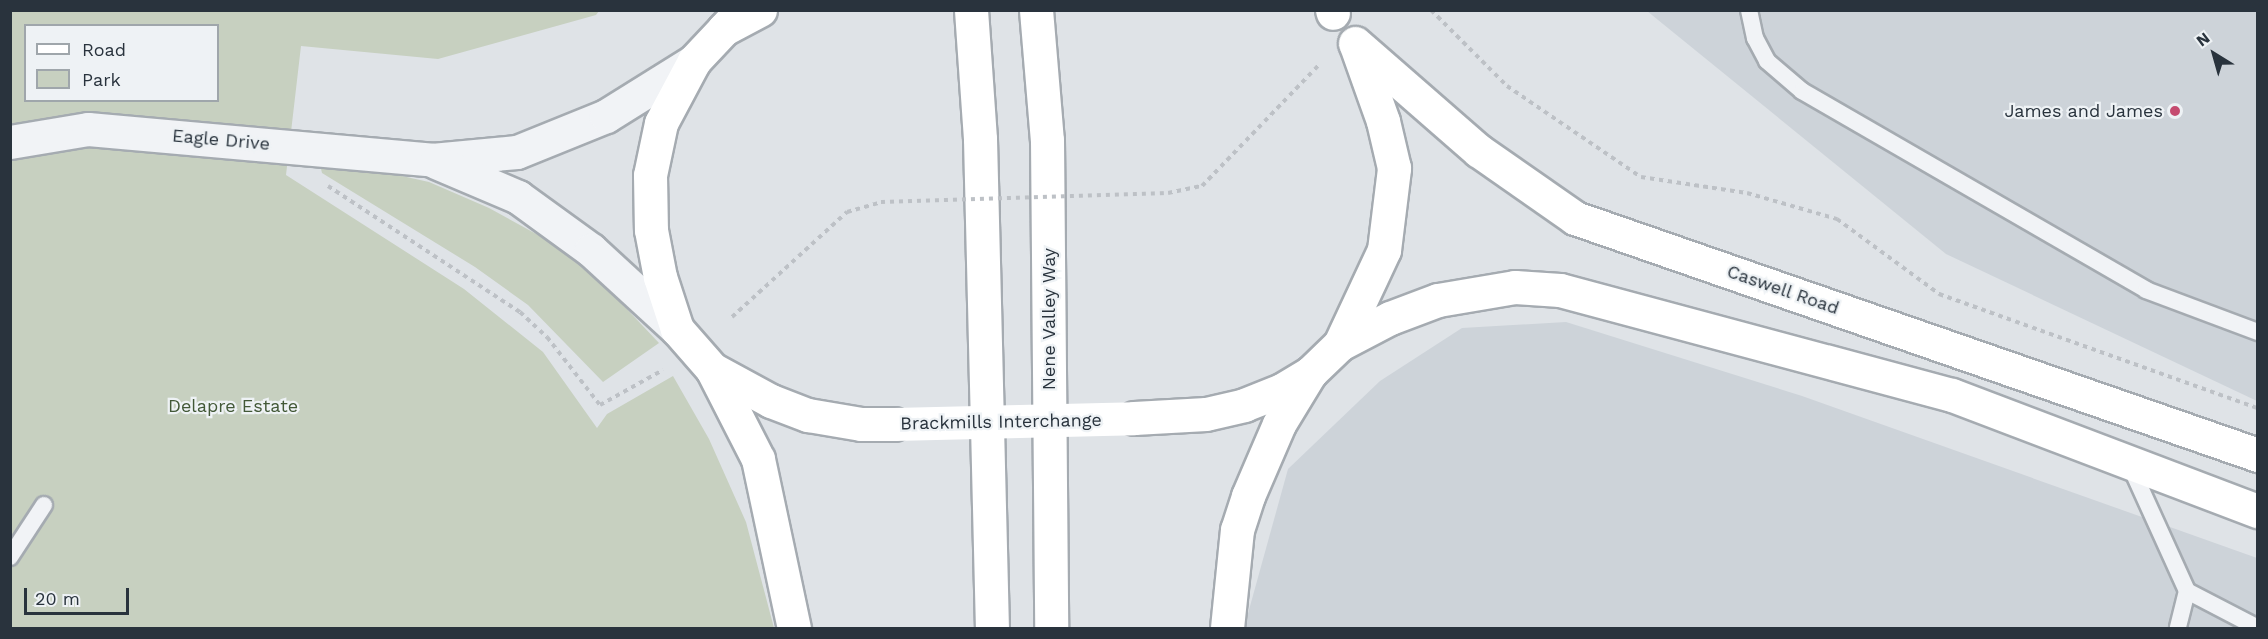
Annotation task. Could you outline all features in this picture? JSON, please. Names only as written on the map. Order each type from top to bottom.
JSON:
[{"type":"main road","name":"Brackmills Interchange","points":[[760,10],[733,20],[694,60],[661,123],[650,176],[651,230],[660,277],[677,329],[712,369],[771,401],[808,415],[861,424],[1134,418],[1206,414],[1244,405],[1282,390],[1310,372],[1340,344],[1384,250],[1394,168],[1383,121],[1355,43],[1331,11]]},
{"type":"main road","points":[[970,10],[980,139],[992,628]]},
{"type":"main road","name":"Nene Valley Way","points":[[1036,10],[1047,140],[1051,628]]},
{"type":"main road","name":"Caswell Road","points":[[1355,43],[1479,151],[1575,218],[2258,455]]},
{"type":"main road","points":[[1340,344],[1390,318],[1438,300],[1515,287],[1560,290],[1953,395],[2129,464],[2258,511]]},
{"type":"main road","points":[[712,369],[758,459],[794,628]]},
{"type":"main road","points":[[1227,628],[1237,530],[1248,496],[1279,424],[1310,372]]},
{"type":"street","name":"Eagle Drive","points":[[10,142],[88,129],[432,160],[517,152],[606,116],[694,60]]},
{"type":"street","name":"Eagle Drive","points":[[432,160],[518,197],[591,250],[677,329]]},
{"type":"lane","points":[[1749,10],[1755,38],[1767,61],[1802,91],[2146,290],[2258,332]]},
{"type":"lane","points":[[2129,464],[2187,591],[2258,628]]},
{"type":"lane","points":[[10,557],[44,506]]},
{"type":"lane","points":[[2178,628],[2187,591]]},
{"type":"path","points":[[1431,10],[1507,86],[1641,177],[1747,193],[1837,219],[1939,294],[2258,408]]},
{"type":"path","points":[[732,317],[847,212],[881,202],[1168,193],[1202,186],[1319,65]]},
{"type":"path","points":[[326,185],[520,312],[547,337],[600,405],[663,370]]},
{"type":"shaded area","points":[[1647,11],[2257,11],[2257,401],[1946,254]]},
{"type":"shaded area","points":[[1566,322],[1802,396],[2257,558],[2257,628],[1244,628],[1288,469],[1380,381],[1462,328]]},
{"type":"green space","name":"Delapre Estate","points":[[10,11],[599,11],[596,15],[438,59],[301,46],[286,175],[464,289],[543,352],[597,428],[607,414],[673,376],[709,439],[746,522],[774,628],[11,628]]},
{"type":"green space","points":[[320,165],[366,168],[429,182],[489,208],[549,241],[605,286],[659,343],[603,382],[528,305],[475,267],[322,173]]},
{"type":"place","name":"James and James","points":[[2175,111]]}]
